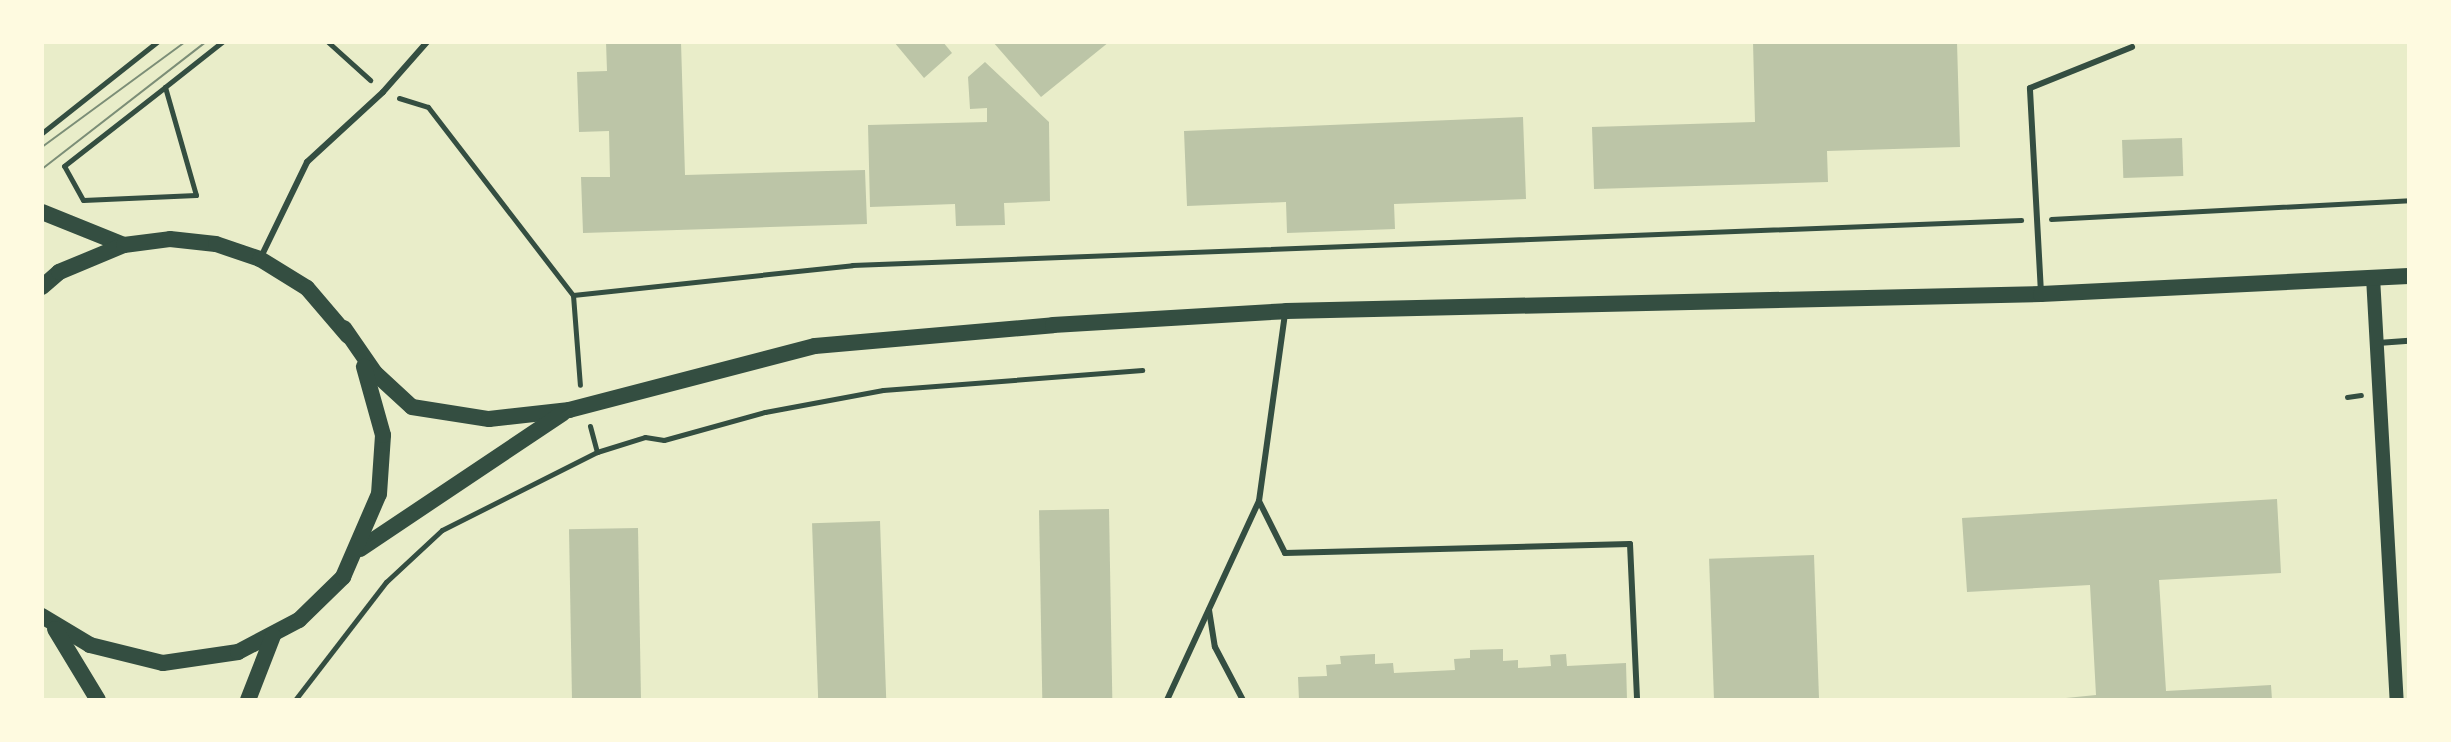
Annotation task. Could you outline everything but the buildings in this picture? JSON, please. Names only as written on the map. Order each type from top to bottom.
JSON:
[{"type":"main road","points":[[42,212],[124,245]]},
{"type":"main road","points":[[42,287],[59,272],[124,245],[170,239],[216,244],[260,259],[307,288],[344,328],[375,373],[412,407],[489,419],[577,408],[815,346],[1286,311],[2041,294],[2409,276]]},
{"type":"main road","points":[[48,622],[125,657],[163,663],[238,652],[273,636],[322,600],[358,550],[379,494],[383,435],[371,380],[344,328]]},
{"type":"main road","points":[[358,550],[577,408]]},
{"type":"main road","points":[[48,622],[98,700]]},
{"type":"main road","points":[[248,700],[273,636]]},
{"type":"street","points":[[2373,277],[2397,700]]},
{"type":"lane","points":[[260,259],[307,162],[383,92],[427,42]]},
{"type":"lane","points":[[2041,294],[2030,88],[2132,47]]},
{"type":"lane","points":[[1167,700],[1259,501],[1286,311]]},
{"type":"lane","points":[[2378,343],[2409,341]]},
{"type":"lane","points":[[1259,501],[1285,553],[1630,544],[1637,700]]},
{"type":"lane","points":[[1209,610],[1215,647],[1243,700]]},
{"type":"path","points":[[42,133],[157,42]]},
{"type":"path","points":[[165,87],[196,195],[83,200],[64,166],[222,42]]},
{"type":"path","points":[[328,42],[383,92],[428,107],[573,295],[577,408],[597,452]]},
{"type":"path","points":[[573,295],[852,265],[2038,219],[2409,200]]},
{"type":"path","points":[[295,700],[386,582],[442,530],[597,452],[645,437],[664,440],[765,412],[883,390],[1142,370]]},
{"type":"tram line","points":[[42,147],[185,42]]},
{"type":"tram line","points":[[42,169],[206,42]]}]
